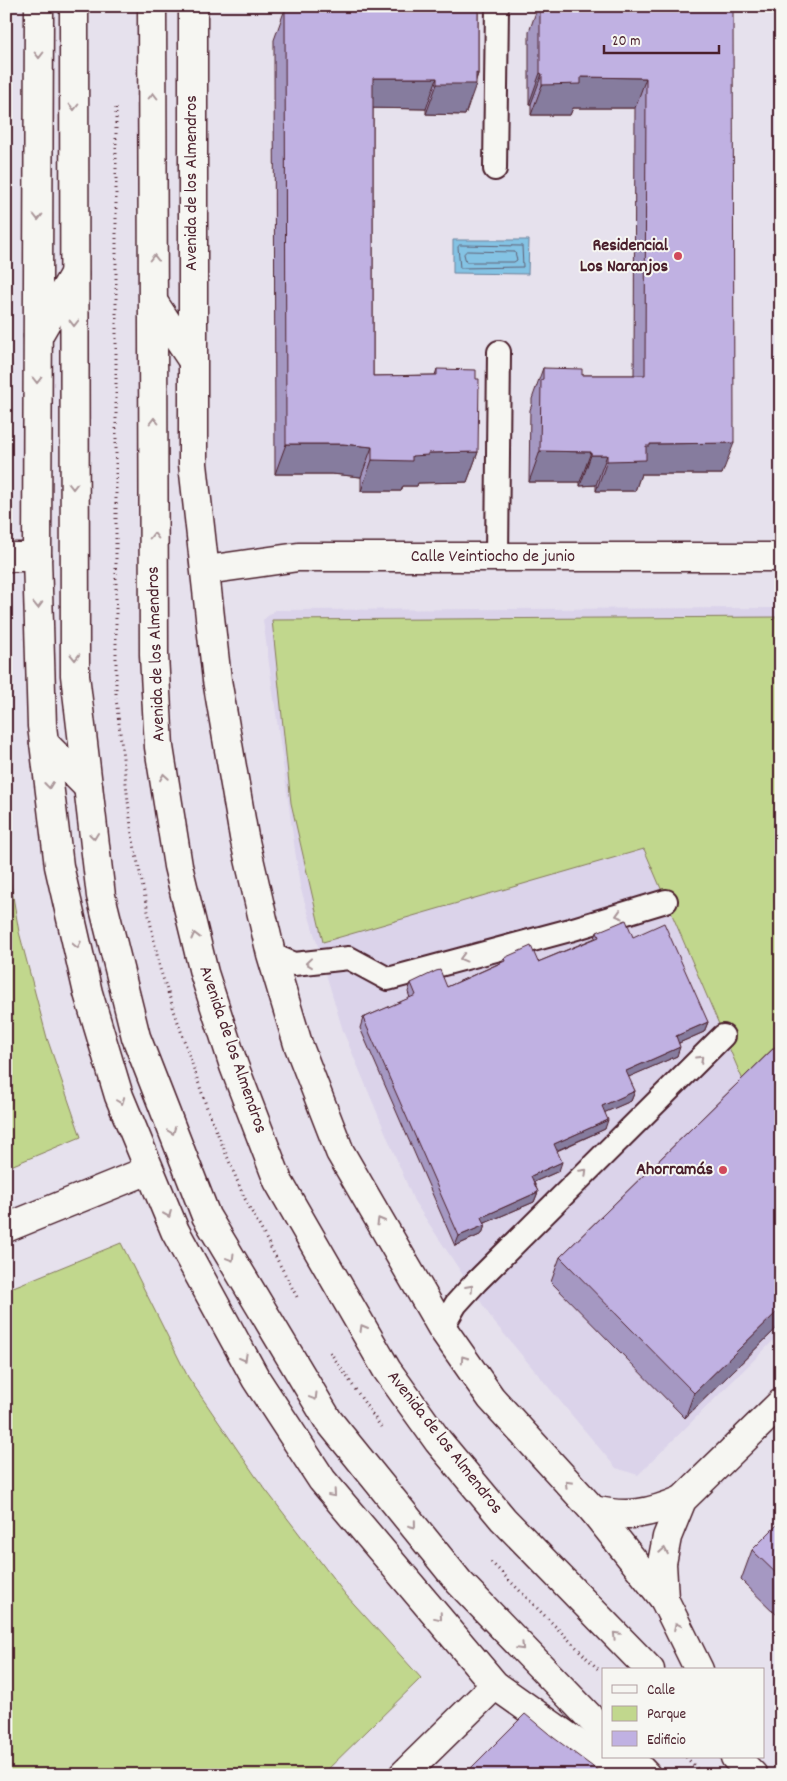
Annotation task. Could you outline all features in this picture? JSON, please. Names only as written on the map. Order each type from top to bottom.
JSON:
[{"type":"street","points":[[39,6],[37,556],[44,743],[59,866],[97,1022],[119,1096],[175,1231],[256,1378],[322,1480],[495,1685],[588,1751],[634,1775]]},
{"type":"street","points":[[74,6],[75,674],[101,896],[136,1037],[206,1216],[328,1420],[459,1582],[602,1730]]},
{"type":"street","name":"Avenida de los Almendros","points":[[152,6],[154,655],[159,747],[178,866],[204,973],[234,1066],[278,1181],[387,1370],[438,1442],[503,1519],[648,1668]]},
{"type":"street","name":"Avenida de los Almendros","points":[[193,6],[193,464],[222,710],[244,837],[271,954],[298,1044],[340,1152],[442,1328],[491,1398],[594,1510],[664,1599],[698,1668]]},
{"type":"street","points":[[38,337],[74,274]]},
{"type":"street","points":[[154,303],[192,360]]},
{"type":"street","points":[[6,557],[37,556]]},
{"type":"street","name":"Calle Veintiocho de junio","points":[[206,570],[298,557],[781,557]]},
{"type":"street","points":[[44,743],[88,787]]},
{"type":"street","points":[[97,1022],[118,962]]},
{"type":"street","points":[[6,1228],[149,1170]]},
{"type":"street","points":[[594,1510],[616,1515],[655,1512],[682,1500],[781,1403]]},
{"type":"street","points":[[664,1599],[664,1554],[667,1537],[682,1500]]},
{"type":"street","points":[[403,1775],[495,1685]]},
{"type":"street","points":[[630,1758],[646,1775]]},
{"type":"lane","points":[[495,169],[497,6]]},
{"type":"lane","points":[[497,557],[499,352]]},
{"type":"lane","points":[[271,954],[294,964],[349,958],[388,979],[570,930],[666,901]]},
{"type":"lane","points":[[442,1328],[456,1304],[476,1282],[723,1036]]},
{"type":"path","points":[[687,1758],[703,1775]]},
{"type":"shaded area","points":[[781,608],[781,1333],[638,1475],[616,1468],[494,1322],[414,1201],[343,1031],[300,886],[263,620],[275,610]]},
{"type":"green space","points":[[781,617],[781,1051],[745,1085],[644,849],[323,942],[291,803],[272,620]]},
{"type":"green space","points":[[6,855],[19,932],[47,1038],[81,1137],[6,1168]]},
{"type":"green space","points":[[121,1243],[188,1377],[256,1477],[345,1594],[421,1678],[322,1775],[6,1775],[6,1290]]},
{"type":"water","points":[[453,240],[529,240],[528,274],[453,273]]},
{"type":"building","points":[[478,6],[478,74],[476,73],[476,84],[437,84],[437,78],[373,78],[373,376],[437,375],[437,369],[476,370],[476,379],[479,379],[478,452],[428,453],[428,455],[412,456],[412,461],[372,460],[372,447],[343,444],[286,444],[285,9],[369,10],[369,7]]},
{"type":"building","name":"Residencial Los Naranjos","points":[[540,6],[649,6],[649,9],[733,9],[734,443],[650,444],[650,446],[646,446],[646,460],[607,461],[607,455],[591,455],[591,452],[540,451],[541,380],[543,379],[543,368],[582,369],[582,375],[645,375],[646,78],[581,77],[581,84],[542,85],[542,74],[540,73]]},
{"type":"building","points":[[626,920],[633,937],[664,923],[708,1022],[676,1036],[680,1047],[626,1071],[635,1091],[602,1106],[608,1120],[554,1144],[562,1162],[531,1176],[538,1192],[482,1217],[485,1225],[459,1236],[363,1018],[416,995],[411,983],[436,971],[440,970],[447,987],[505,961],[504,958],[531,946],[538,962],[599,937],[597,932]]},
{"type":"building","name":"Ahorramás","points":[[781,1041],[781,1308],[694,1393],[560,1257]]},
{"type":"building","points":[[781,1521],[781,1578],[752,1550]]},
{"type":"building","points":[[525,1714],[554,1738],[604,1775],[464,1775]]},
{"type":"place","name":"Residencial Los Naranjos","points":[[678,256]]},
{"type":"place","name":"Ahorramás","points":[[723,1170]]}]
